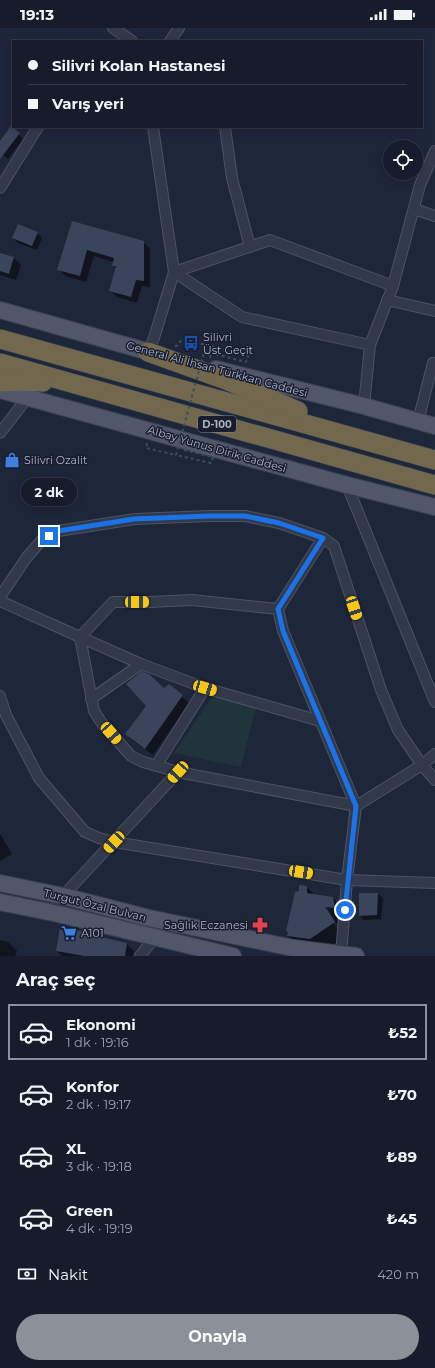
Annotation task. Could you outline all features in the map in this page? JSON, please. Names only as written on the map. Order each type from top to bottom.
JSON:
[{"type":"highway","name":"D-100","points":[[0,338],[435,460]]},
{"type":"highway","points":[[151,345],[354,437]]},
{"type":"highway","name":"D-100","points":[[0,363],[435,485]]},
{"type":"highway","points":[[0,382],[20,381],[79,385]]},
{"type":"main road","name":"General Ali İhsan Türkkan Caddesi","points":[[0,310],[151,345],[435,426]]},
{"type":"main road","name":"Albay Yunus Dirik Caddesi","points":[[0,390],[347,485],[435,507]]},
{"type":"main road","name":"Turgut Özal Bulvarı","points":[[0,883],[63,896],[149,918],[293,948],[349,955]]},
{"type":"main road","name":"Turgut Özal Bulvarı","points":[[0,902],[54,913],[233,956]]},
{"type":"street","points":[[113,28],[131,40]]},
{"type":"street","points":[[171,40],[179,28]]},
{"type":"street","points":[[0,188],[37,128]]},
{"type":"street","points":[[151,345],[174,272],[153,128]]},
{"type":"street","points":[[225,128],[232,178],[250,247]]},
{"type":"street","points":[[364,406],[370,345],[393,286],[420,185],[435,151]]},
{"type":"street","points":[[414,209],[435,216]]},
{"type":"street","points":[[174,272],[270,240],[393,286]]},
{"type":"street","points":[[174,272],[242,317],[370,345]]},
{"type":"street","points":[[387,300],[435,311]]},
{"type":"street","points":[[418,421],[433,363],[435,363]]},
{"type":"street","points":[[0,433],[28,397]]},
{"type":"street","points":[[347,485],[435,702]]},
{"type":"street","points":[[0,598],[27,557],[41,541],[58,531],[134,519],[245,516],[279,523],[323,538],[334,546],[381,690],[398,730],[422,765],[435,780]]},
{"type":"street","points":[[323,538],[278,609],[283,631],[356,806],[348,880],[349,955]]},
{"type":"street","points":[[80,637],[113,602],[192,600],[278,609]]},
{"type":"street","points":[[0,601],[141,664],[205,688],[320,720]]},
{"type":"street","points":[[80,637],[94,711],[101,722],[131,756],[143,762],[178,772],[356,806],[422,765],[435,754]]},
{"type":"street","points":[[91,699],[141,664]]},
{"type":"street","points":[[156,766],[205,688]]},
{"type":"street","points":[[0,696],[6,715],[39,778],[86,832],[99,838],[114,842],[348,880],[435,883]]},
{"type":"street","points":[[54,913],[63,896],[178,772]]},
{"type":"street","points":[[140,956],[155,937]]},
{"type":"path","points":[[151,345],[177,346],[182,339],[248,356],[246,362],[212,353]]},
{"type":"path","points":[[176,455],[206,344]]},
{"type":"path","points":[[146,448],[211,463],[213,457],[184,450]]},
{"type":"shaded area","points":[[213,696],[256,707],[241,767],[174,753]]},
{"type":"building","points":[[11,126],[20,133],[0,159],[0,141]]},
{"type":"building","points":[[72,221],[144,241],[144,281],[136,280],[131,297],[109,291],[116,266],[112,266],[114,258],[87,250],[80,276],[57,270]]},
{"type":"building","points":[[18,224],[38,232],[32,246],[12,238]]},
{"type":"building","points":[[0,253],[14,257],[9,274],[0,271]]},
{"type":"building","points":[[142,671],[149,674],[164,688],[169,684],[183,695],[145,749],[125,734],[146,706],[126,684]]},
{"type":"building","points":[[299,885],[307,886],[307,893],[333,897],[335,908],[325,907],[335,922],[310,939],[287,936],[288,932],[286,931],[295,892],[299,891]]},
{"type":"building","points":[[359,893],[378,893],[377,915],[359,916]]},
{"type":"building","points":[[60,927],[92,933],[92,935],[127,943],[125,956],[84,956],[56,951]]},
{"type":"place","name":"Silivri Üst Geçit","points":[[191,343]]},
{"type":"place","name":"Silivri Ozalit","points":[[12,460]]},
{"type":"place","name":"Sağlık Eczanesi","points":[[260,925]]},
{"type":"place","name":"A101","points":[[69,933]]},
{"type":"route","points":[[49,536],[58,531],[134,519],[245,516],[279,523],[323,538],[278,609],[283,631],[356,806],[345,910]]}]
